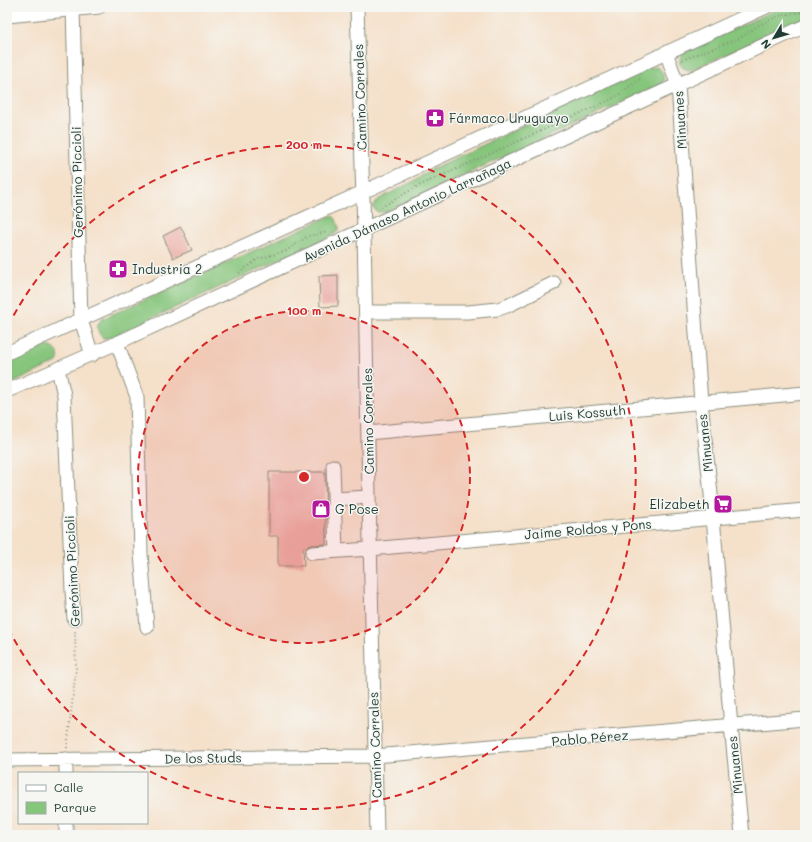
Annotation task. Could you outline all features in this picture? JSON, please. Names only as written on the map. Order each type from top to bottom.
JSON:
[{"type":"street","points":[[7,16],[73,8],[99,7]]},
{"type":"street","name":"Camino Corrales","points":[[357,7],[364,223],[377,835]]},
{"type":"street","points":[[7,352],[363,192],[766,7]]},
{"type":"street","name":"Gerónimo Piccioli","points":[[73,8],[81,320],[92,355]]},
{"type":"street","name":"Avenida Dámaso Antonio Larrañaga","points":[[7,391],[92,355],[364,223],[678,86],[805,26]]},
{"type":"street","name":"Minuanes","points":[[666,52],[678,86],[701,402],[742,835]]},
{"type":"street","points":[[366,312],[468,312],[498,309],[554,283]]},
{"type":"street","points":[[117,343],[137,398],[141,554],[147,626]]},
{"type":"street","name":"Gerónimo Piccioli","points":[[58,369],[64,395],[74,619]]},
{"type":"street","name":"Luis Kossuth","points":[[368,433],[805,393]]},
{"type":"street","points":[[333,466],[336,551]]},
{"type":"street","points":[[334,499],[369,497]]},
{"type":"street","name":"Jaime Roldos y Pons","points":[[312,553],[805,510]]},
{"type":"street","name":"Pablo Pérez","points":[[375,756],[805,719]]},
{"type":"street","name":"De los Studs","points":[[7,760],[375,756]]},
{"type":"street","points":[[66,759],[66,772]]},
{"type":"street","points":[[66,824],[66,835]]},
{"type":"path","points":[[670,65],[740,38],[759,25],[778,16],[800,12],[805,8]]},
{"type":"path","points":[[364,223],[416,187],[612,99],[642,78]]},
{"type":"path","points":[[238,273],[258,259],[286,251],[308,236],[333,231]]},
{"type":"path","name":"Gerónimo Piccioli","points":[[66,759],[76,669],[74,619]]},
{"type":"green space","points":[[782,7],[805,7],[805,19],[696,68],[689,70],[683,68],[679,63],[681,55],[688,50]]},
{"type":"green space","points":[[658,67],[662,72],[664,80],[660,85],[384,212],[378,212],[373,206],[379,199],[416,180],[428,171],[642,70]]},
{"type":"green space","points":[[330,216],[333,216],[336,219],[339,228],[333,235],[109,338],[103,338],[99,333],[98,324],[102,319]]},
{"type":"green space","points":[[45,346],[51,347],[58,353],[57,362],[7,386],[7,364]]},
{"type":"building","points":[[181,227],[192,250],[173,258],[163,236]]},
{"type":"building","points":[[338,275],[338,306],[320,307],[319,276]]},
{"type":"building","points":[[269,472],[325,472],[326,544],[311,545],[303,548],[304,566],[278,566],[278,536],[269,536]]},
{"type":"place","name":"Fármaco Uruguayo","points":[[435,118]]},
{"type":"place","name":"Industria 2","points":[[118,269]]},
{"type":"place","name":"Elizabeth","points":[[723,504]]},
{"type":"place","name":"G Pose","points":[[321,509]]}]
